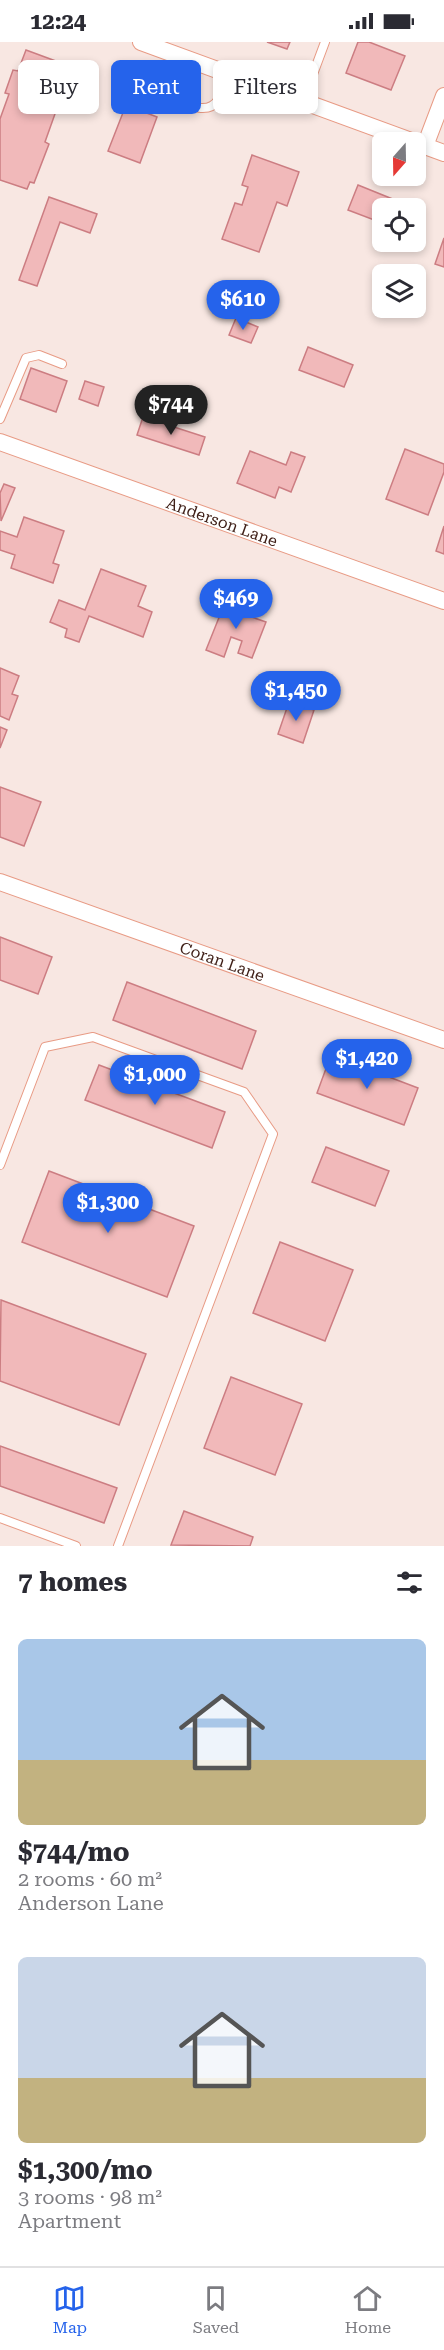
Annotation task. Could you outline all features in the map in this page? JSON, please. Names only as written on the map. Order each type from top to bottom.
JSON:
[{"type":"street","points":[[141,42],[213,69]]},
{"type":"street","points":[[426,143],[444,96]]},
{"type":"street","points":[[318,107],[387,132]]},
{"type":"street","points":[[426,146],[444,153]]},
{"type":"street","name":"Anderson Lane","points":[[0,442],[444,602]]},
{"type":"street","name":"Coran Lane","points":[[0,882],[444,1040]]},
{"type":"lane","points":[[318,61],[325,42]]},
{"type":"lane","points":[[0,419],[26,358],[39,355],[62,364]]},
{"type":"lane","points":[[0,1165],[45,1047],[93,1037],[244,1092],[273,1134],[118,1546]]},
{"type":"lane","points":[[0,1518],[76,1546]]},
{"type":"building","points":[[267,42],[290,42],[287,49]]},
{"type":"building","points":[[358,42],[369,42],[405,56],[391,90],[346,73]]},
{"type":"building","points":[[26,50],[53,60],[22,60]]},
{"type":"building","points":[[13,70],[18,71],[18,114],[55,114],[45,142],[49,144],[34,183],[30,182],[27,189],[0,180],[0,119],[9,94],[5,93]]},
{"type":"building","points":[[122,114],[149,114],[157,117],[140,163],[108,151]]},
{"type":"building","points":[[252,155],[299,172],[287,206],[277,202],[259,252],[222,239],[235,203],[242,205],[248,187],[242,185]]},
{"type":"building","points":[[358,185],[390,198],[372,198],[372,219],[348,210]]},
{"type":"building","points":[[49,197],[97,214],[90,233],[60,222],[37,286],[19,280]]},
{"type":"building","points":[[444,238],[444,267],[435,264]]},
{"type":"building","points":[[236,318],[258,327],[251,343],[229,335]]},
{"type":"building","points":[[308,347],[353,365],[344,387],[299,370]]},
{"type":"building","points":[[31,368],[67,381],[56,412],[20,399]]},
{"type":"building","points":[[85,381],[104,387],[98,406],[79,399]]},
{"type":"building","points":[[143,417],[205,437],[199,455],[137,435]]},
{"type":"building","points":[[405,449],[444,464],[444,472],[428,515],[386,499]]},
{"type":"building","points":[[250,451],[286,465],[291,452],[305,457],[291,492],[279,487],[275,498],[237,483]]},
{"type":"building","points":[[4,484],[15,488],[1,521],[0,493]]},
{"type":"building","points":[[24,517],[64,531],[53,563],[59,565],[53,583],[11,568],[15,555],[0,550],[0,531],[17,537]]},
{"type":"building","points":[[444,526],[444,554],[436,551]]},
{"type":"building","points":[[101,569],[146,586],[138,606],[152,612],[143,637],[89,616],[79,642],[65,637],[67,629],[50,622],[59,600],[85,610]]},
{"type":"building","points":[[228,595],[244,602],[240,613],[266,622],[252,658],[238,653],[242,641],[231,637],[224,657],[206,650]]},
{"type":"building","points":[[0,668],[19,676],[12,694],[18,696],[9,720],[0,716]]},
{"type":"building","points":[[289,702],[314,710],[303,743],[278,734]]},
{"type":"building","points":[[0,727],[7,730],[0,748]]},
{"type":"building","points":[[0,787],[41,802],[24,846],[0,837]]},
{"type":"building","points":[[0,937],[52,957],[38,994],[0,980]]},
{"type":"building","points":[[127,982],[256,1031],[242,1069],[113,1020]]},
{"type":"building","points":[[331,1055],[418,1088],[404,1125],[317,1093]]},
{"type":"building","points":[[99,1065],[225,1112],[212,1148],[85,1100]]},
{"type":"building","points":[[326,1147],[389,1171],[375,1206],[312,1182]]},
{"type":"building","points":[[49,1171],[194,1226],[167,1297],[22,1242]]},
{"type":"building","points":[[280,1242],[353,1270],[325,1341],[253,1313]]},
{"type":"building","points":[[1,1300],[146,1354],[119,1425],[0,1381]]},
{"type":"building","points":[[231,1377],[302,1404],[275,1475],[204,1448]]},
{"type":"building","points":[[0,1446],[117,1488],[104,1523],[0,1486]]},
{"type":"building","points":[[184,1511],[253,1537],[250,1546],[171,1545]]}]
